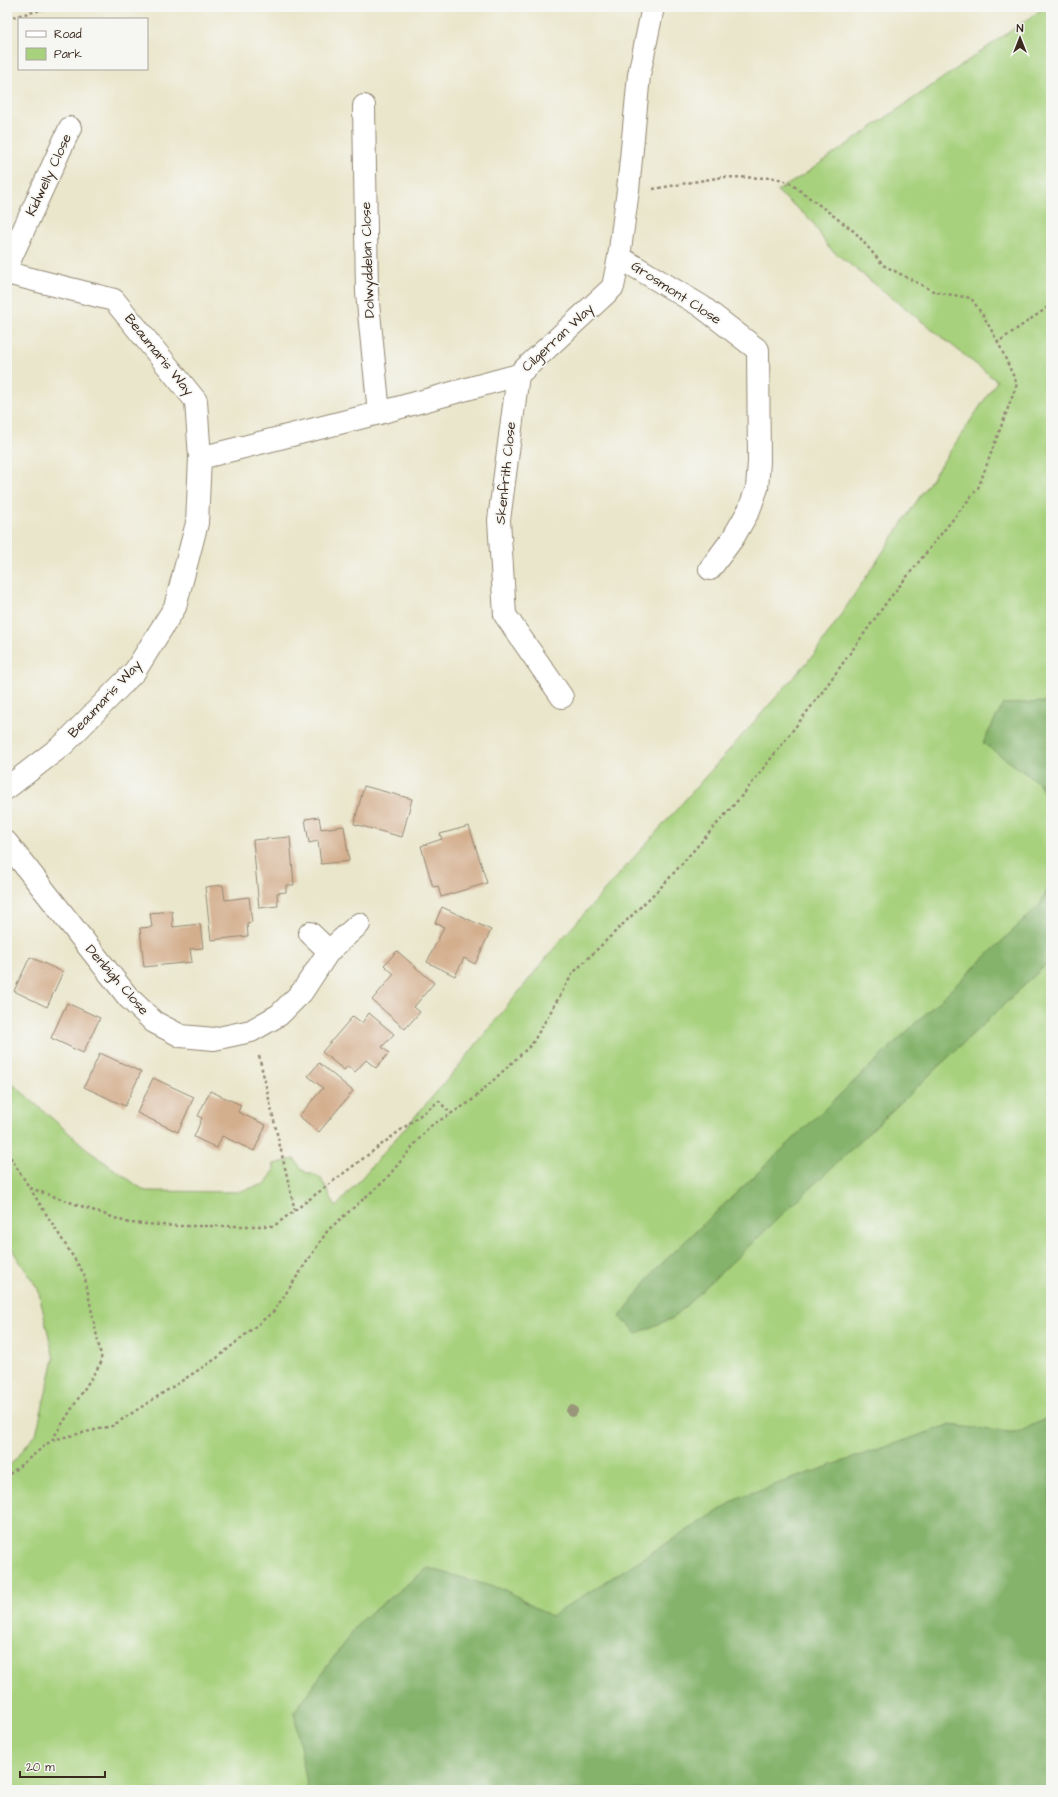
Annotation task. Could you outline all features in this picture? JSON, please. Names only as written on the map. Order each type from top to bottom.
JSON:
[{"type":"street","name":"Cilgerran Way","points":[[200,458],[379,413],[518,375],[613,287],[619,257],[628,190],[638,75],[653,7]]},
{"type":"street","name":"Dolwyddelan Close","points":[[364,106],[366,293],[379,413]]},
{"type":"street","name":"Kidwelly Close","points":[[7,266],[70,128]]},
{"type":"street","name":"Grosmont Close","points":[[619,257],[701,306],[758,350],[759,462],[757,488],[749,510],[733,538],[710,569]]},
{"type":"street","name":"Beaumaris Way","points":[[7,273],[114,300],[196,401],[200,458],[197,523],[176,607],[135,671],[64,744],[7,788]]},
{"type":"street","name":"Skenfrith Close","points":[[518,375],[499,520],[506,615],[562,697]]},
{"type":"street","name":"Denbigh Close","points":[[7,843],[128,997],[154,1022],[181,1036],[214,1039],[251,1031],[278,1015],[302,992],[329,951],[359,924]]},
{"type":"street","points":[[310,933],[329,951]]},
{"type":"path","points":[[7,18],[56,7]]},
{"type":"path","points":[[52,1440],[112,1426],[217,1358],[274,1311],[328,1230],[385,1180],[429,1127],[470,1102],[532,1044],[573,973],[665,883],[745,792],[820,695],[889,599],[978,488],[1016,384],[998,342],[971,298],[935,292],[883,264],[855,232],[790,183],[776,178],[722,177],[646,190],[628,190]]},
{"type":"path","points":[[998,342],[1051,305]]},
{"type":"path","points":[[258,1052],[295,1211]]},
{"type":"path","points":[[30,1188],[129,1223],[178,1226],[274,1226],[439,1101],[451,1114]]},
{"type":"path","points":[[7,1152],[84,1274],[102,1361],[52,1440],[7,1476]]},
{"type":"green space","points":[[1045,7],[1051,7],[1051,1790],[7,1790],[7,1469],[36,1434],[54,1359],[38,1289],[7,1242],[7,1079],[93,1154],[145,1191],[237,1192],[265,1184],[274,1171],[274,1164],[294,1159],[305,1172],[320,1177],[336,1207],[453,1073],[560,941],[816,652],[997,381],[828,247],[812,221],[777,191],[802,176]]},
{"type":"green space","points":[[1047,702],[1051,704],[1051,808],[1039,783],[983,743],[1003,704]]},
{"type":"green space","points":[[1051,882],[1051,960],[673,1318],[637,1333],[620,1317],[654,1271],[1040,905]]},
{"type":"green space","points":[[1051,1416],[1051,1790],[308,1790],[294,1712],[360,1621],[428,1568],[508,1591],[551,1616],[742,1496],[949,1425],[1017,1433]]},
{"type":"building","points":[[364,786],[412,799],[402,837],[354,824]]},
{"type":"building","points":[[319,817],[321,829],[344,826],[349,861],[321,864],[318,841],[309,843],[305,819]]},
{"type":"building","points":[[469,826],[487,883],[441,897],[438,886],[433,887],[421,846],[442,839],[440,834]]},
{"type":"building","points":[[290,837],[294,885],[286,885],[286,892],[277,893],[278,906],[259,908],[253,840]]},
{"type":"building","points":[[223,885],[225,900],[249,897],[252,922],[247,923],[248,936],[211,940],[205,887]]},
{"type":"building","points":[[442,907],[491,930],[475,964],[464,958],[455,976],[427,962],[444,927],[435,923]]},
{"type":"building","points":[[172,911],[173,927],[200,924],[203,948],[190,949],[192,962],[144,967],[140,928],[152,927],[150,913]]},
{"type":"building","points":[[397,951],[434,983],[414,1007],[420,1012],[405,1029],[372,1000],[394,974],[384,965]]},
{"type":"building","points":[[30,957],[63,972],[47,1007],[14,991]]},
{"type":"building","points":[[67,1003],[100,1018],[83,1053],[51,1038]]},
{"type":"building","points":[[369,1013],[394,1034],[382,1047],[389,1053],[376,1068],[366,1060],[355,1072],[348,1066],[344,1070],[322,1052],[353,1016],[362,1023]]},
{"type":"building","points":[[100,1053],[141,1072],[125,1106],[84,1087]]},
{"type":"building","points":[[319,1063],[353,1091],[319,1132],[299,1116],[323,1088],[308,1076]]},
{"type":"building","points":[[153,1078],[194,1097],[178,1132],[137,1113]]},
{"type":"building","points":[[210,1091],[241,1105],[238,1112],[266,1125],[254,1151],[222,1136],[217,1148],[194,1137],[202,1118],[198,1116]]}]
